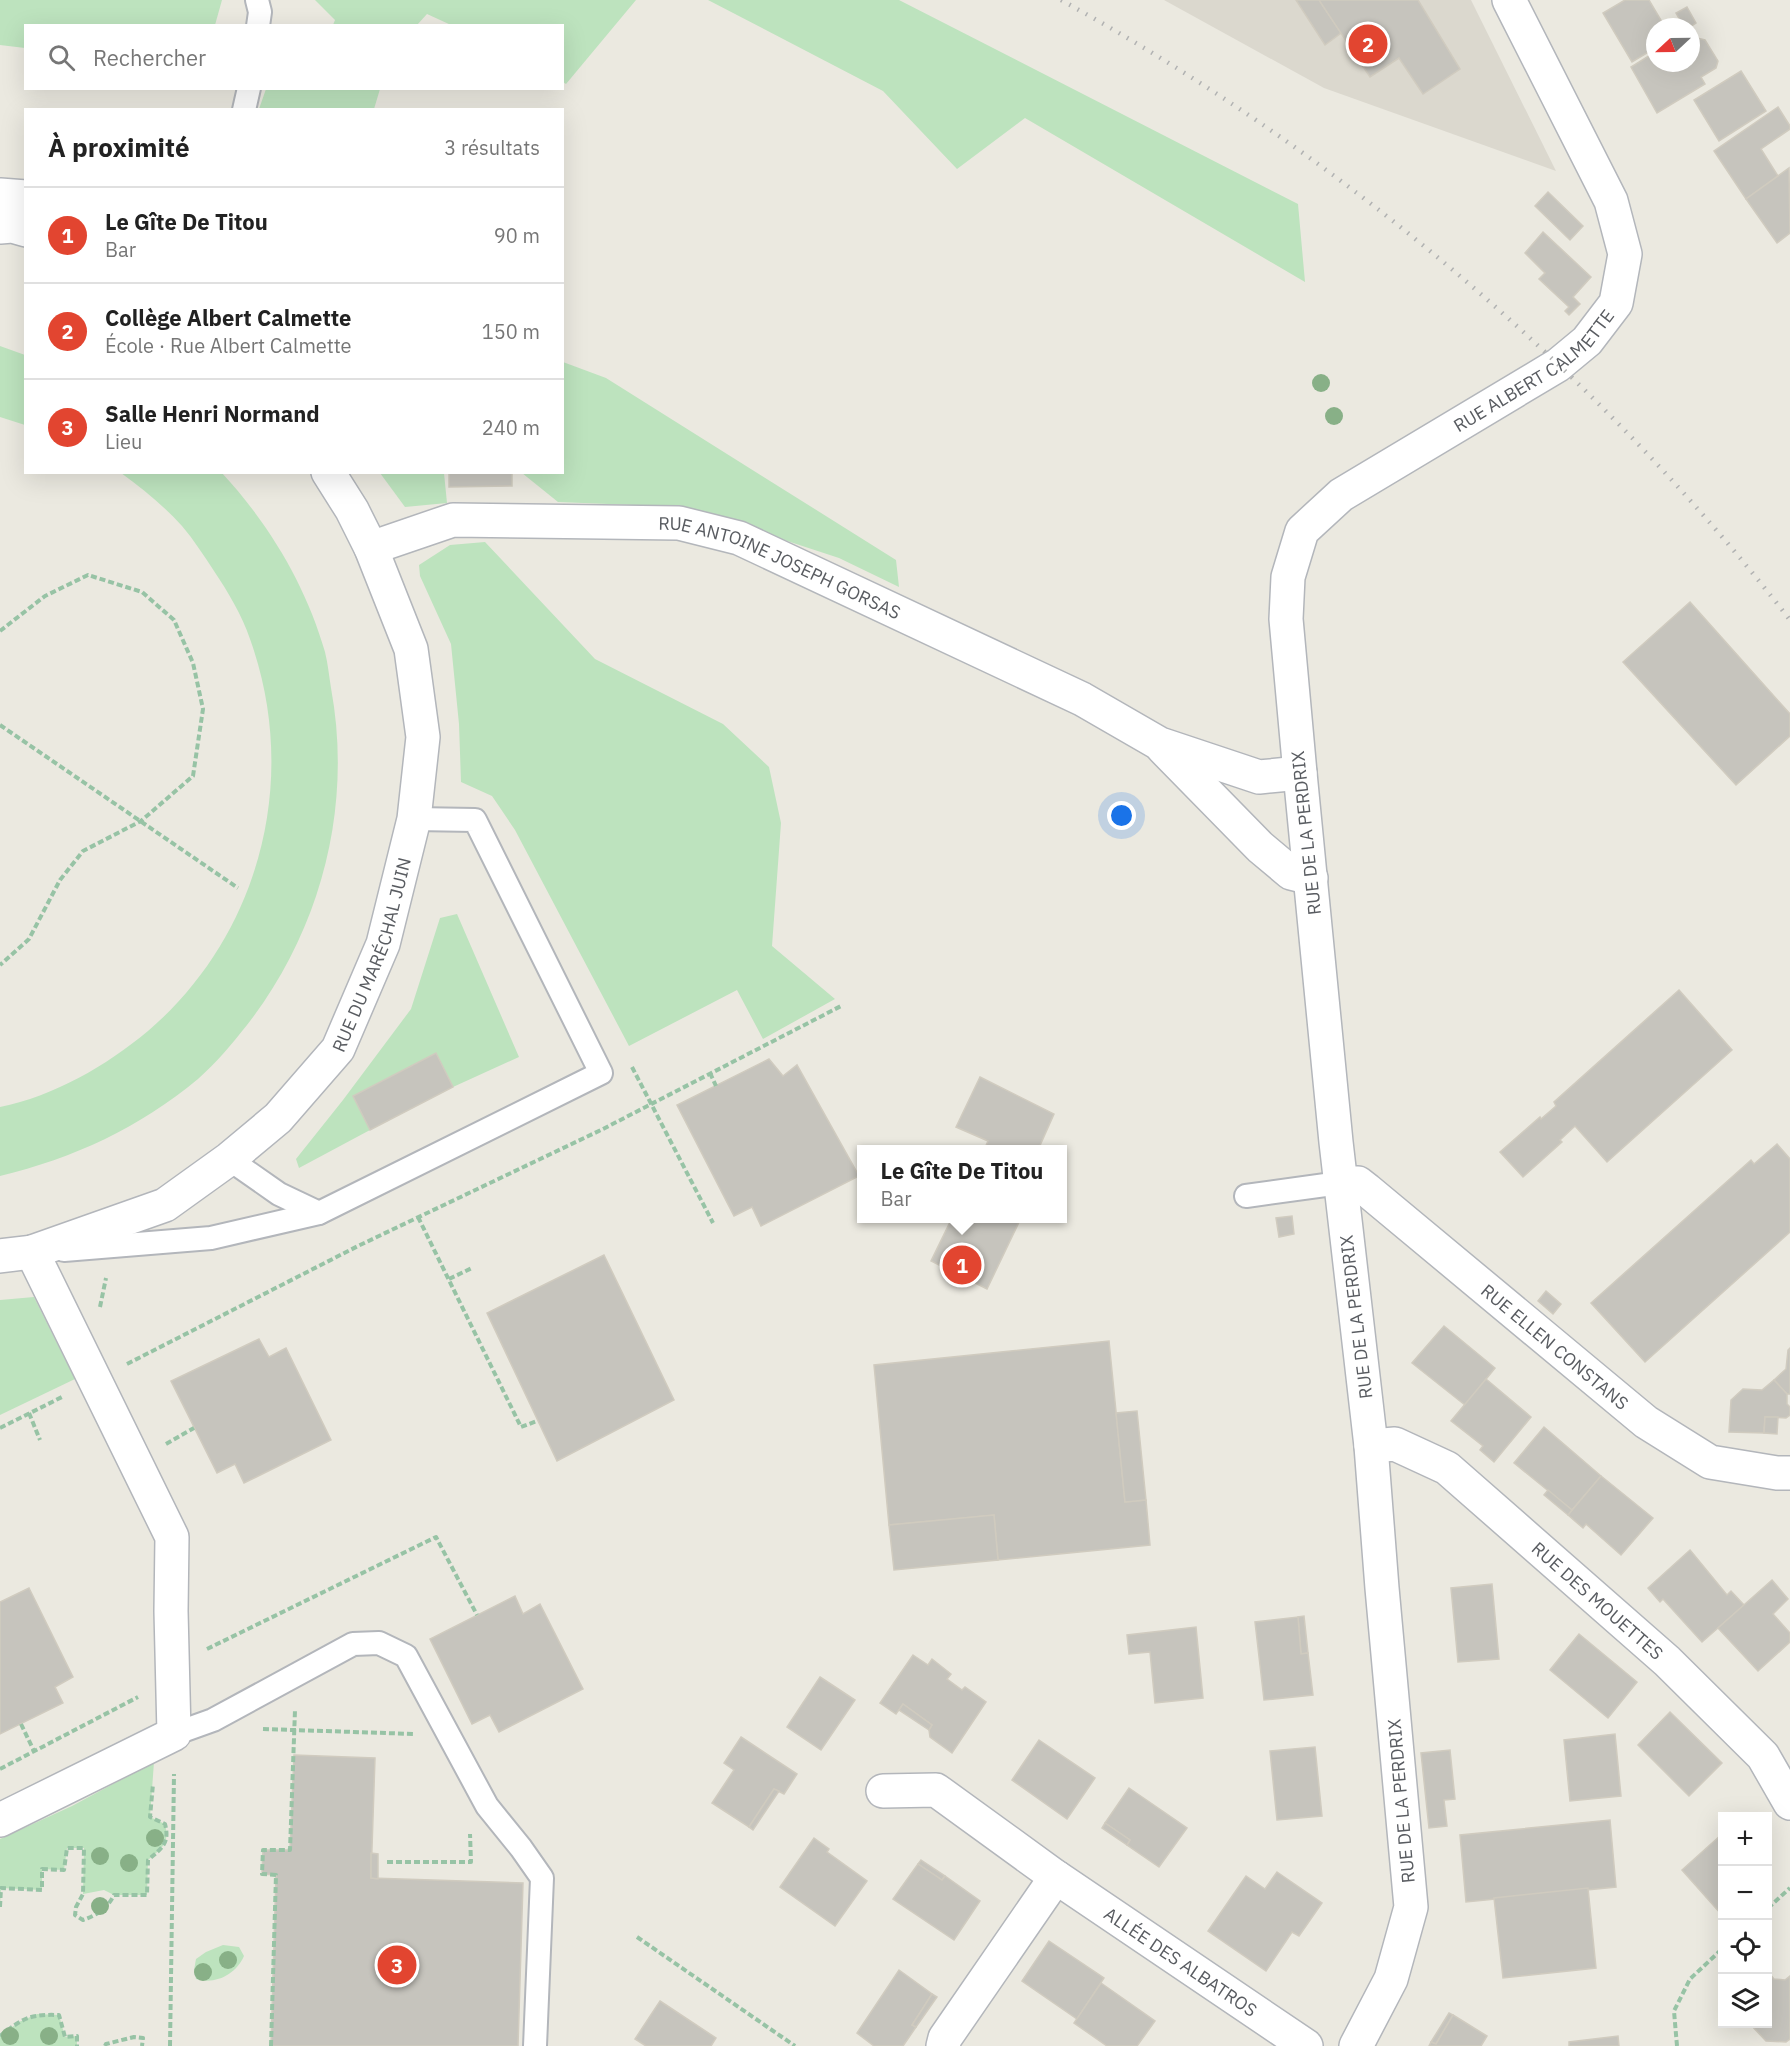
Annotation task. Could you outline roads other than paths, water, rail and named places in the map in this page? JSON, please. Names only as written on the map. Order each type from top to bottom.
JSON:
[{"type":"street","name":"RUE ALBERT CALMETTE","points":[[1288,577],[1302,531],[1341,495],[1558,365],[1587,340],[1616,303],[1625,254],[1611,201],[1509,0]]},
{"type":"street","points":[[0,195],[24,197]]},
{"type":"street","points":[[0,227],[12,225],[24,229]]},
{"type":"street","name":"RUE DU MARÉCHAL JUIN","points":[[0,1256],[32,1252],[165,1205],[229,1159],[278,1118],[338,1049],[383,944],[414,819],[423,737],[411,649],[371,548],[352,510],[329,474]]},
{"type":"street","name":"RUE ANTOINE JOSEPH GORSAS","points":[[371,548],[453,520],[679,524],[739,538],[1082,699],[1160,744],[1259,777],[1300,773]]},
{"type":"street","name":"RUE DE LA PERDRIX","points":[[1288,577],[1286,619],[1300,773],[1340,1183],[1371,1446],[1412,1907],[1391,1979],[1356,2046]]},
{"type":"street","name":"RUE ANTOINE JOSEPH GORSAS","points":[[1160,744],[1260,847],[1291,873],[1311,878]]},
{"type":"street","name":"RUE ELLEN CONSTANS","points":[[1340,1183],[1358,1183],[1367,1190],[1646,1422],[1710,1462],[1790,1473]]},
{"type":"street","points":[[0,1820],[174,1743],[172,1537],[32,1252]]},
{"type":"street","name":"RUE DES MOUETTES","points":[[1371,1446],[1395,1444],[1447,1468],[1667,1661],[1763,1756],[1790,1803]]},
{"type":"street","name":"ALLÉE DES ALBATROS","points":[[883,1791],[936,1790],[1056,1877],[1306,2046]]},
{"type":"street","points":[[943,2046],[945,2038],[1056,1877]]},
{"type":"lane","points":[[257,0],[260,12],[258,24]]},
{"type":"lane","points":[[244,108],[249,90]]},
{"type":"lane","points":[[32,1252],[211,1238],[320,1213],[601,1072],[475,820],[414,819]]},
{"type":"lane","points":[[229,1159],[279,1194],[320,1213]]},
{"type":"lane","points":[[1246,1196],[1340,1183]]},
{"type":"lane","points":[[174,1743],[354,1644],[380,1643],[406,1656],[487,1806],[542,1878],[535,2046]]},
{"type":"railway","points":[[1061,0],[1164,60],[1265,126],[1362,197],[1457,273],[1547,354],[1633,439],[1714,528],[1790,620]]},
{"type":"place","name":"Collège Albert Calmette","points":[[1368,44]]},
{"type":"place","name":"Le Gîte De Titou","points":[[962,1265]]},
{"type":"place","name":"Salle Henri Normand","points":[[397,1965]]}]
